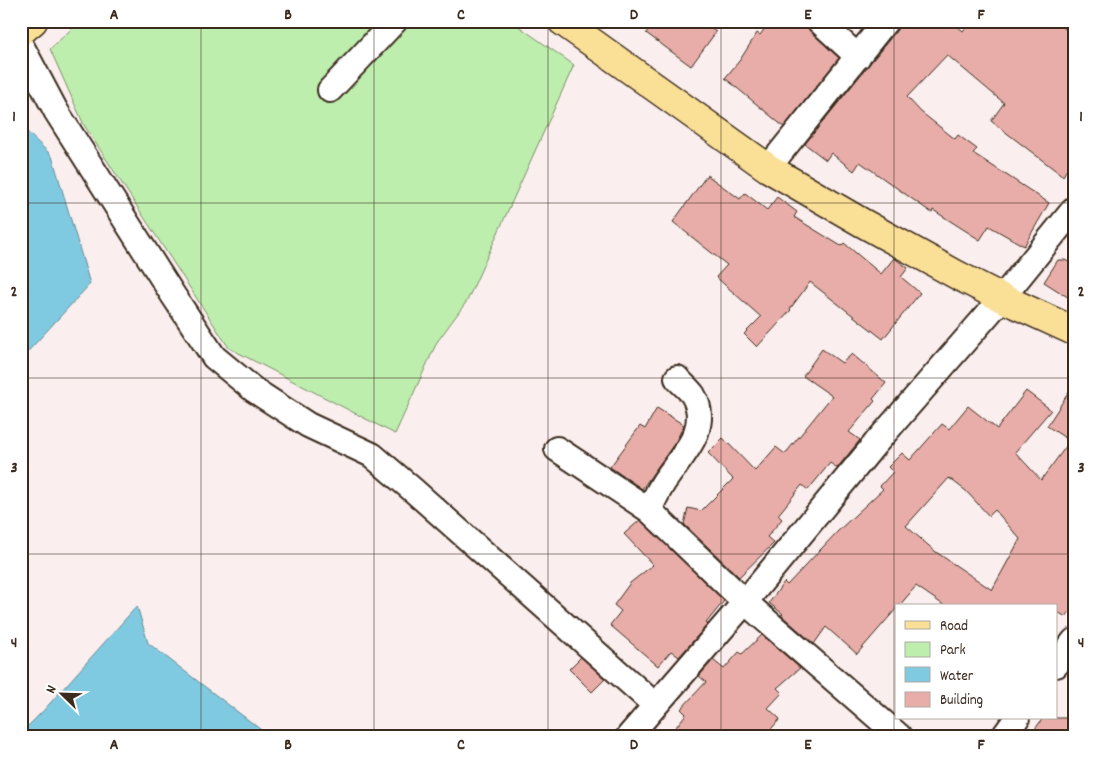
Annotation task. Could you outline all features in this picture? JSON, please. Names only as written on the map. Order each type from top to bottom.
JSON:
[{"type":"main road","points":[[21,32],[33,21]]},
{"type":"main road","points":[[562,21],[768,168],[861,222],[1002,298],[1074,331]]},
{"type":"street","points":[[330,90],[395,21]]},
{"type":"street","points":[[819,21],[858,57]]},
{"type":"street","points":[[768,168],[886,21]]},
{"type":"street","points":[[21,45],[56,111],[214,357],[254,390],[308,425],[372,455],[655,705]]},
{"type":"street","points":[[629,736],[745,602],[875,444],[1002,298],[1074,209]]},
{"type":"street","points":[[648,510],[666,478],[694,440],[699,424],[698,410],[693,395],[677,378]]},
{"type":"street","points":[[557,449],[648,510],[745,602],[899,736]]},
{"type":"street","points":[[1058,662],[1074,640]]},
{"type":"street","points":[[1004,736],[1016,720]]},
{"type":"green space","points":[[80,21],[511,21],[574,65],[467,301],[437,342],[395,434],[229,348],[84,125],[50,49]]},
{"type":"water","points":[[21,126],[52,156],[90,284],[21,359]]},
{"type":"water","points":[[137,606],[148,643],[269,736],[21,736],[21,733]]},
{"type":"building","points":[[655,21],[703,21],[716,32],[691,66],[646,33]]},
{"type":"building","points":[[770,21],[806,21],[810,31],[839,58],[784,127],[725,78],[740,60],[757,33],[760,35]]},
{"type":"building","points":[[899,21],[951,21],[963,31],[971,21],[1056,21],[1074,37],[1074,157],[1063,176],[991,121],[1004,103],[947,55],[907,97],[921,112],[955,139],[958,135],[977,149],[973,153],[1049,203],[1024,246],[989,226],[980,240],[933,210],[932,213],[860,162],[854,171],[831,153],[826,160],[805,144],[897,30]]},
{"type":"building","points":[[707,175],[740,199],[745,193],[767,210],[777,197],[797,212],[794,217],[841,246],[844,243],[881,274],[894,258],[908,268],[901,277],[920,293],[883,339],[810,282],[791,310],[757,347],[744,334],[761,317],[716,277],[727,265],[673,222]]},
{"type":"building","points":[[1058,260],[1065,260],[1074,265],[1074,301],[1044,282]]},
{"type":"building","points":[[822,349],[842,363],[852,354],[886,383],[873,399],[875,401],[849,432],[860,440],[837,468],[830,463],[808,490],[802,485],[778,515],[782,519],[767,537],[774,543],[739,577],[684,524],[688,508],[701,511],[733,479],[708,453],[723,438],[755,471],[776,447],[785,454],[832,396],[803,376]]},
{"type":"building","points":[[1074,384],[1074,605],[1066,617],[1058,612],[1058,604],[942,604],[916,586],[901,604],[895,604],[895,610],[857,654],[826,627],[814,644],[769,603],[784,582],[787,585],[839,530],[883,489],[880,486],[893,472],[888,467],[902,453],[910,460],[942,424],[949,429],[968,406],[997,429],[1026,391],[1051,410],[1015,452],[1041,480],[1070,441],[1047,426]],"holes":[[[949,478],[966,491],[989,516],[995,510],[1020,539],[992,590],[936,552],[906,526]]]},
{"type":"building","points":[[657,408],[684,425],[676,441],[642,489],[610,467],[640,426],[645,429]]},
{"type":"building","points":[[640,520],[724,601],[706,623],[708,624],[679,657],[671,651],[658,666],[610,625],[621,611],[614,605],[630,583],[653,565],[624,534]]},
{"type":"building","points":[[762,635],[800,668],[777,688],[782,693],[768,708],[780,719],[765,736],[669,736],[686,714],[681,709],[706,682],[699,676],[713,660],[724,669],[739,652],[742,654]]},
{"type":"building","points":[[581,657],[605,679],[592,692],[569,669]]},
{"type":"building","points":[[1074,718],[1074,736],[1030,736],[1042,720]]}]
